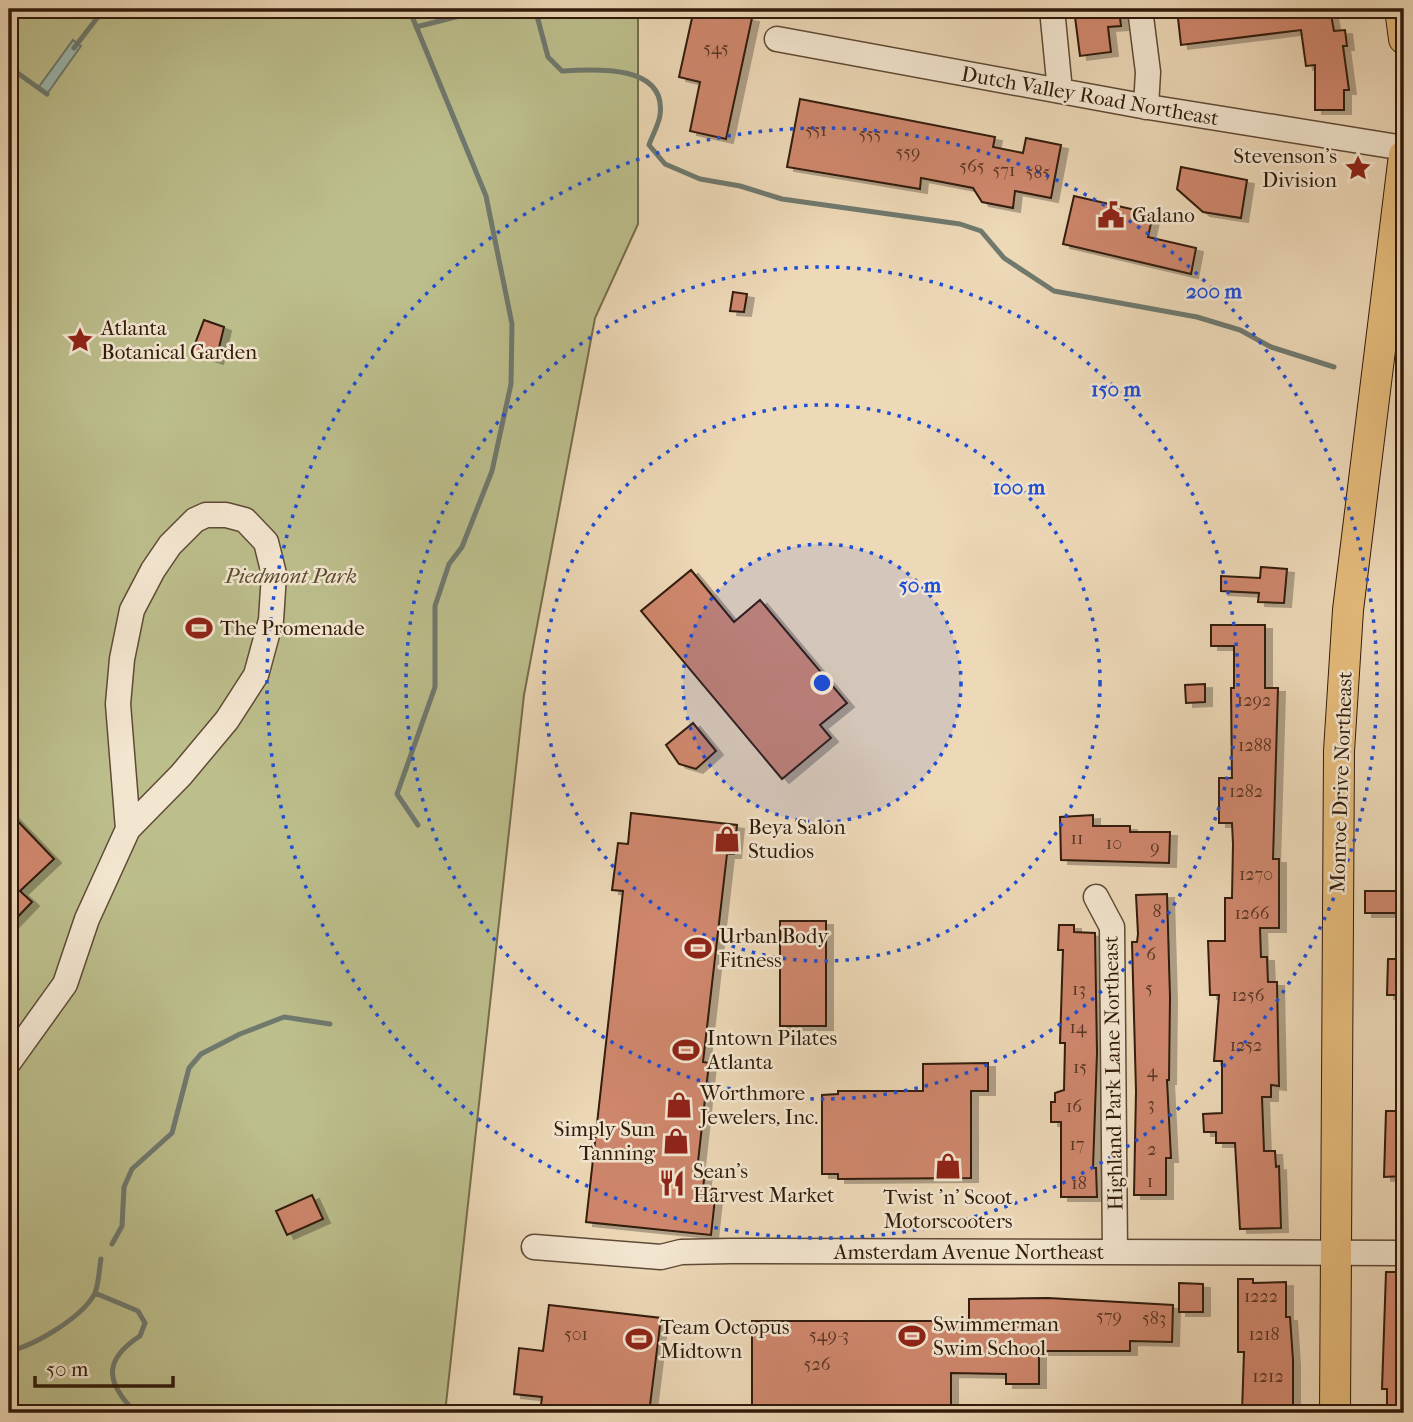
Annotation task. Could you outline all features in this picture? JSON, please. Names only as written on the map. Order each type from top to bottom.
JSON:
[{"type":"main road","points":[[1401,9],[1404,39]]},
{"type":"main road","name":"Monroe Drive Northeast","points":[[1335,1413],[1339,751],[1348,610],[1404,155]]},
{"type":"street","points":[[1052,9],[1060,91]]},
{"type":"street","points":[[1140,9],[1148,72],[1146,107]]},
{"type":"street","name":"Dutch Valley Road Northeast","points":[[777,39],[1146,107],[1404,148]]},
{"type":"street","points":[[9,1062],[65,984],[87,919],[128,829],[181,775],[227,720],[256,675],[271,620],[274,573],[266,542],[245,520],[226,515],[206,515],[195,520],[170,545],[153,570],[130,617],[118,704],[128,829]]},
{"type":"street","name":"Highland Park Lane Northeast","points":[[1096,897],[1112,927],[1115,1252]]},
{"type":"street","name":"Amsterdam Avenue Northeast","points":[[534,1247],[661,1257],[720,1251],[1404,1253]]},
{"type":"green space","name":"Piedmont Park","points":[[9,9],[638,9],[638,224],[595,318],[524,695],[445,1413],[9,1413]]},
{"type":"water","points":[[73,40],[81,46],[47,94],[38,88]]},
{"type":"building","points":[[694,9],[709,9],[752,18],[726,139],[690,131],[700,82],[679,77]]},
{"type":"building","points":[[1074,9],[1119,9],[1121,26],[1108,27],[1111,52],[1080,56]]},
{"type":"building","points":[[1177,9],[1330,9],[1334,31],[1345,30],[1347,46],[1343,46],[1349,90],[1344,90],[1344,110],[1315,110],[1315,65],[1306,66],[1301,30],[1181,45]]},
{"type":"building","points":[[800,99],[995,137],[993,147],[1023,153],[1026,138],[1061,145],[1051,198],[1015,191],[1013,208],[982,202],[973,188],[921,178],[920,189],[787,167]]},
{"type":"building","points":[[1181,167],[1247,180],[1241,218],[1203,212],[1177,189]]},
{"type":"building","points":[[1074,196],[1153,214],[1148,237],[1196,248],[1191,274],[1063,244]]},
{"type":"building","points":[[733,292],[747,294],[744,312],[730,311]]},
{"type":"building","points":[[204,320],[224,327],[216,360],[192,352]]},
{"type":"building","points":[[1261,567],[1287,569],[1284,603],[1258,602],[1259,593],[1221,591],[1221,576],[1260,578]]},
{"type":"building","points":[[691,570],[734,622],[760,600],[847,703],[820,725],[831,738],[782,779],[641,611]]},
{"type":"building","points":[[1211,625],[1265,625],[1265,688],[1278,688],[1273,859],[1279,859],[1279,928],[1260,928],[1261,957],[1267,957],[1268,982],[1277,982],[1279,1086],[1271,1085],[1271,1097],[1262,1097],[1264,1151],[1275,1151],[1276,1167],[1279,1166],[1281,1228],[1240,1229],[1235,1143],[1216,1143],[1216,1132],[1204,1132],[1203,1114],[1222,1113],[1222,1061],[1214,1061],[1219,995],[1210,995],[1208,941],[1225,941],[1225,898],[1232,898],[1233,844],[1232,823],[1219,823],[1219,778],[1232,778],[1231,688],[1234,688],[1234,646],[1211,646]]},
{"type":"building","points":[[1205,684],[1205,702],[1186,703],[1185,685]]},
{"type":"building","points":[[693,723],[716,751],[696,769],[679,764],[666,745]]},
{"type":"building","points":[[9,812],[54,859],[20,891],[32,902],[9,926]]},
{"type":"building","points":[[631,813],[737,825],[734,854],[727,854],[703,1062],[709,1063],[697,1171],[705,1172],[703,1188],[716,1189],[711,1235],[586,1222],[623,891],[612,890],[618,843],[628,844]]},
{"type":"building","points":[[1093,815],[1093,826],[1130,826],[1130,832],[1170,832],[1169,863],[1061,860],[1060,817]]},
{"type":"building","points":[[1365,891],[1404,891],[1404,913],[1365,913]]},
{"type":"building","points":[[1167,894],[1170,997],[1167,1080],[1171,1158],[1166,1158],[1166,1195],[1134,1195],[1136,1091],[1132,942],[1137,942],[1138,934],[1136,895]]},
{"type":"building","points":[[780,921],[826,921],[826,1026],[780,1026]]},
{"type":"building","points":[[1059,925],[1074,925],[1074,932],[1095,933],[1097,1053],[1093,1168],[1096,1168],[1097,1197],[1061,1197],[1061,1122],[1051,1122],[1051,1102],[1055,1102],[1055,1093],[1064,1090],[1065,1043],[1060,1043],[1063,950],[1058,950]]},
{"type":"building","points":[[1388,959],[1404,959],[1404,995],[1387,995]]},
{"type":"building","points":[[988,1063],[988,1091],[971,1091],[971,1178],[838,1179],[838,1174],[822,1174],[822,1095],[838,1094],[838,1091],[923,1091],[923,1064]]},
{"type":"building","points":[[1386,1111],[1404,1111],[1404,1176],[1384,1177]]},
{"type":"building","points":[[312,1195],[323,1219],[287,1235],[276,1211]]},
{"type":"building","points":[[1386,1272],[1404,1272],[1404,1413],[1387,1413],[1387,1389],[1382,1389]]},
{"type":"building","points":[[1238,1279],[1253,1279],[1253,1283],[1286,1282],[1286,1317],[1290,1317],[1293,1360],[1293,1413],[1242,1413],[1244,1352],[1238,1352]]},
{"type":"building","points":[[1179,1283],[1203,1284],[1203,1312],[1179,1312]]},
{"type":"building","points":[[1048,1298],[1173,1305],[1172,1342],[1130,1341],[1130,1351],[1039,1351],[1039,1384],[1006,1384],[1006,1374],[951,1373],[951,1408],[752,1407],[752,1321],[969,1321],[969,1299]]},
{"type":"building","points":[[549,1305],[661,1318],[649,1413],[540,1413],[542,1397],[514,1394],[519,1348],[543,1351]]},
{"type":"waterway","points":[[74,48],[104,9]]},
{"type":"waterway","points":[[409,9],[486,196],[512,324],[511,384],[492,471],[462,547],[449,564],[435,606],[435,687],[397,794],[418,825]]},
{"type":"waterway","points":[[416,27],[487,9]]},
{"type":"waterway","points":[[530,9],[537,16],[548,57],[562,71],[626,73],[641,78],[652,86],[659,98],[660,115],[649,145],[665,164],[700,179],[740,186],[782,199],[960,224],[981,231],[1004,258],[1054,291],[1197,317],[1240,330],[1271,347],[1334,367]]},
{"type":"waterway","points":[[9,67],[47,94]]},
{"type":"waterway","points":[[112,1244],[122,1226],[124,1187],[132,1169],[172,1133],[189,1068],[201,1054],[240,1034],[284,1017],[330,1024]]},
{"type":"waterway","points":[[9,1351],[44,1337],[80,1311],[95,1293],[101,1259]]},
{"type":"waterway","points":[[95,1293],[138,1311],[145,1323],[140,1336],[119,1355],[112,1373],[119,1392],[136,1413]]},
{"type":"place","name":"Stevenson's Division","points":[[1358,168]]},
{"type":"place","name":"Galano","points":[[1111,215]]},
{"type":"place","name":"Atlanta Botanical Garden","points":[[80,340]]},
{"type":"place","name":"The Promenade","points":[[199,628]]},
{"type":"place","name":"Beya Salon Studios","points":[[727,839]]},
{"type":"place","name":"Urban Body Fitness","points":[[698,948]]},
{"type":"place","name":"Intown Pilates Atlanta","points":[[686,1050]]},
{"type":"place","name":"Worthmore Jewelers, Inc.","points":[[679,1105]]},
{"type":"place","name":"Simply Sun Tanning","points":[[676,1141]]},
{"type":"place","name":"Twist 'n' Scoot Motorscooters","points":[[948,1166]]},
{"type":"place","name":"Sean's Harvest Market","points":[[672,1183]]},
{"type":"place","name":"Swimmerman Swim School","points":[[912,1336]]},
{"type":"place","name":"Team Octopus Midtown","points":[[639,1339]]}]
